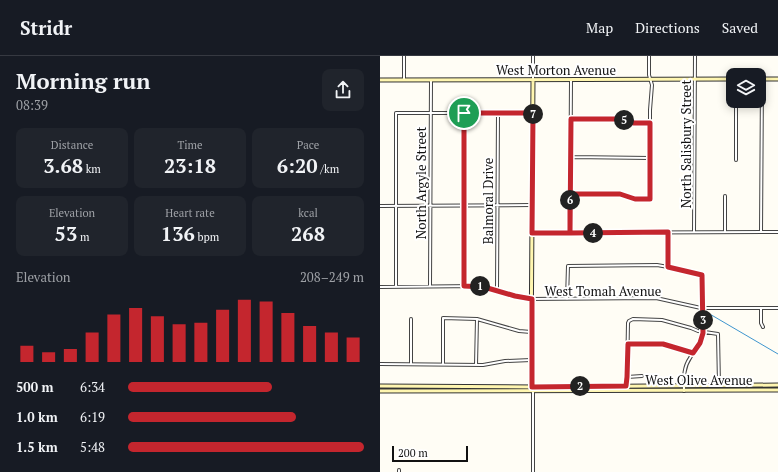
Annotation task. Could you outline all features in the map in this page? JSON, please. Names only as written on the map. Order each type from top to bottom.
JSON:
[{"type":"main road","name":"West Morton Avenue","points":[[380,80],[726,79]]},
{"type":"main road","points":[[766,79],[778,79]]},
{"type":"main road","points":[[533,80],[531,332],[533,392]]},
{"type":"main road","name":"West Olive Avenue","points":[[380,386],[532,387],[778,385]]},
{"type":"main road","name":"West Olive Avenue","points":[[380,391],[533,392],[778,390]]},
{"type":"street","points":[[404,56],[404,80]]},
{"type":"street","points":[[533,56],[533,80]]},
{"type":"street","points":[[570,194],[620,194],[635,199],[650,199],[650,123],[652,85],[650,79],[649,56]]},
{"type":"street","name":"North Salisbury Street","points":[[694,232],[695,56]]},
{"type":"street","name":"North Argyle Street","points":[[430,286],[431,80]]},
{"type":"street","points":[[570,233],[571,80]]},
{"type":"street","points":[[736,108],[736,160]]},
{"type":"street","points":[[761,108],[761,232]]},
{"type":"street","points":[[396,287],[396,113],[533,113]]},
{"type":"street","points":[[464,113],[464,286]]},
{"type":"street","name":"Balmoral Drive","points":[[497,290],[498,113]]},
{"type":"street","points":[[571,119],[619,119],[634,123],[650,123]]},
{"type":"street","points":[[571,157],[650,158]]},
{"type":"street","points":[[725,196],[725,232]]},
{"type":"street","points":[[380,206],[533,205]]},
{"type":"street","points":[[668,232],[668,267]]},
{"type":"street","points":[[532,233],[778,232]]},
{"type":"street","points":[[567,299],[568,266],[654,265],[702,275],[703,332],[700,343],[685,368],[684,390]]},
{"type":"street","name":"West Tomah Avenue","points":[[380,287],[481,286],[522,298],[532,299],[656,298],[692,307],[703,308],[778,308]]},
{"type":"street","points":[[761,308],[763,328]]},
{"type":"street","points":[[443,364],[443,318],[477,319],[519,331],[531,332]]},
{"type":"street","points":[[410,319],[411,364]]},
{"type":"street","points":[[476,365],[477,319]]},
{"type":"street","points":[[626,386],[628,323],[632,319],[662,320],[703,332],[718,334],[719,385]]},
{"type":"street","points":[[628,344],[663,344],[693,353]]},
{"type":"street","points":[[380,364],[476,365],[505,361],[531,360]]},
{"type":"street","points":[[627,377],[642,376]]},
{"type":"street","points":[[533,392],[533,472]]},
{"type":"waterway","points":[[708,313],[778,354]]},
{"type":"route","points":[[464,113],[464,286],[484,287],[515,296],[532,299],[532,387],[626,386],[628,344],[668,344],[693,353],[698,348],[703,333],[702,275],[668,267],[668,232],[570,233],[570,194],[571,119],[619,119],[634,123],[650,123],[650,199],[635,199],[620,194],[570,194],[570,233],[532,233],[533,113],[464,113]]}]
